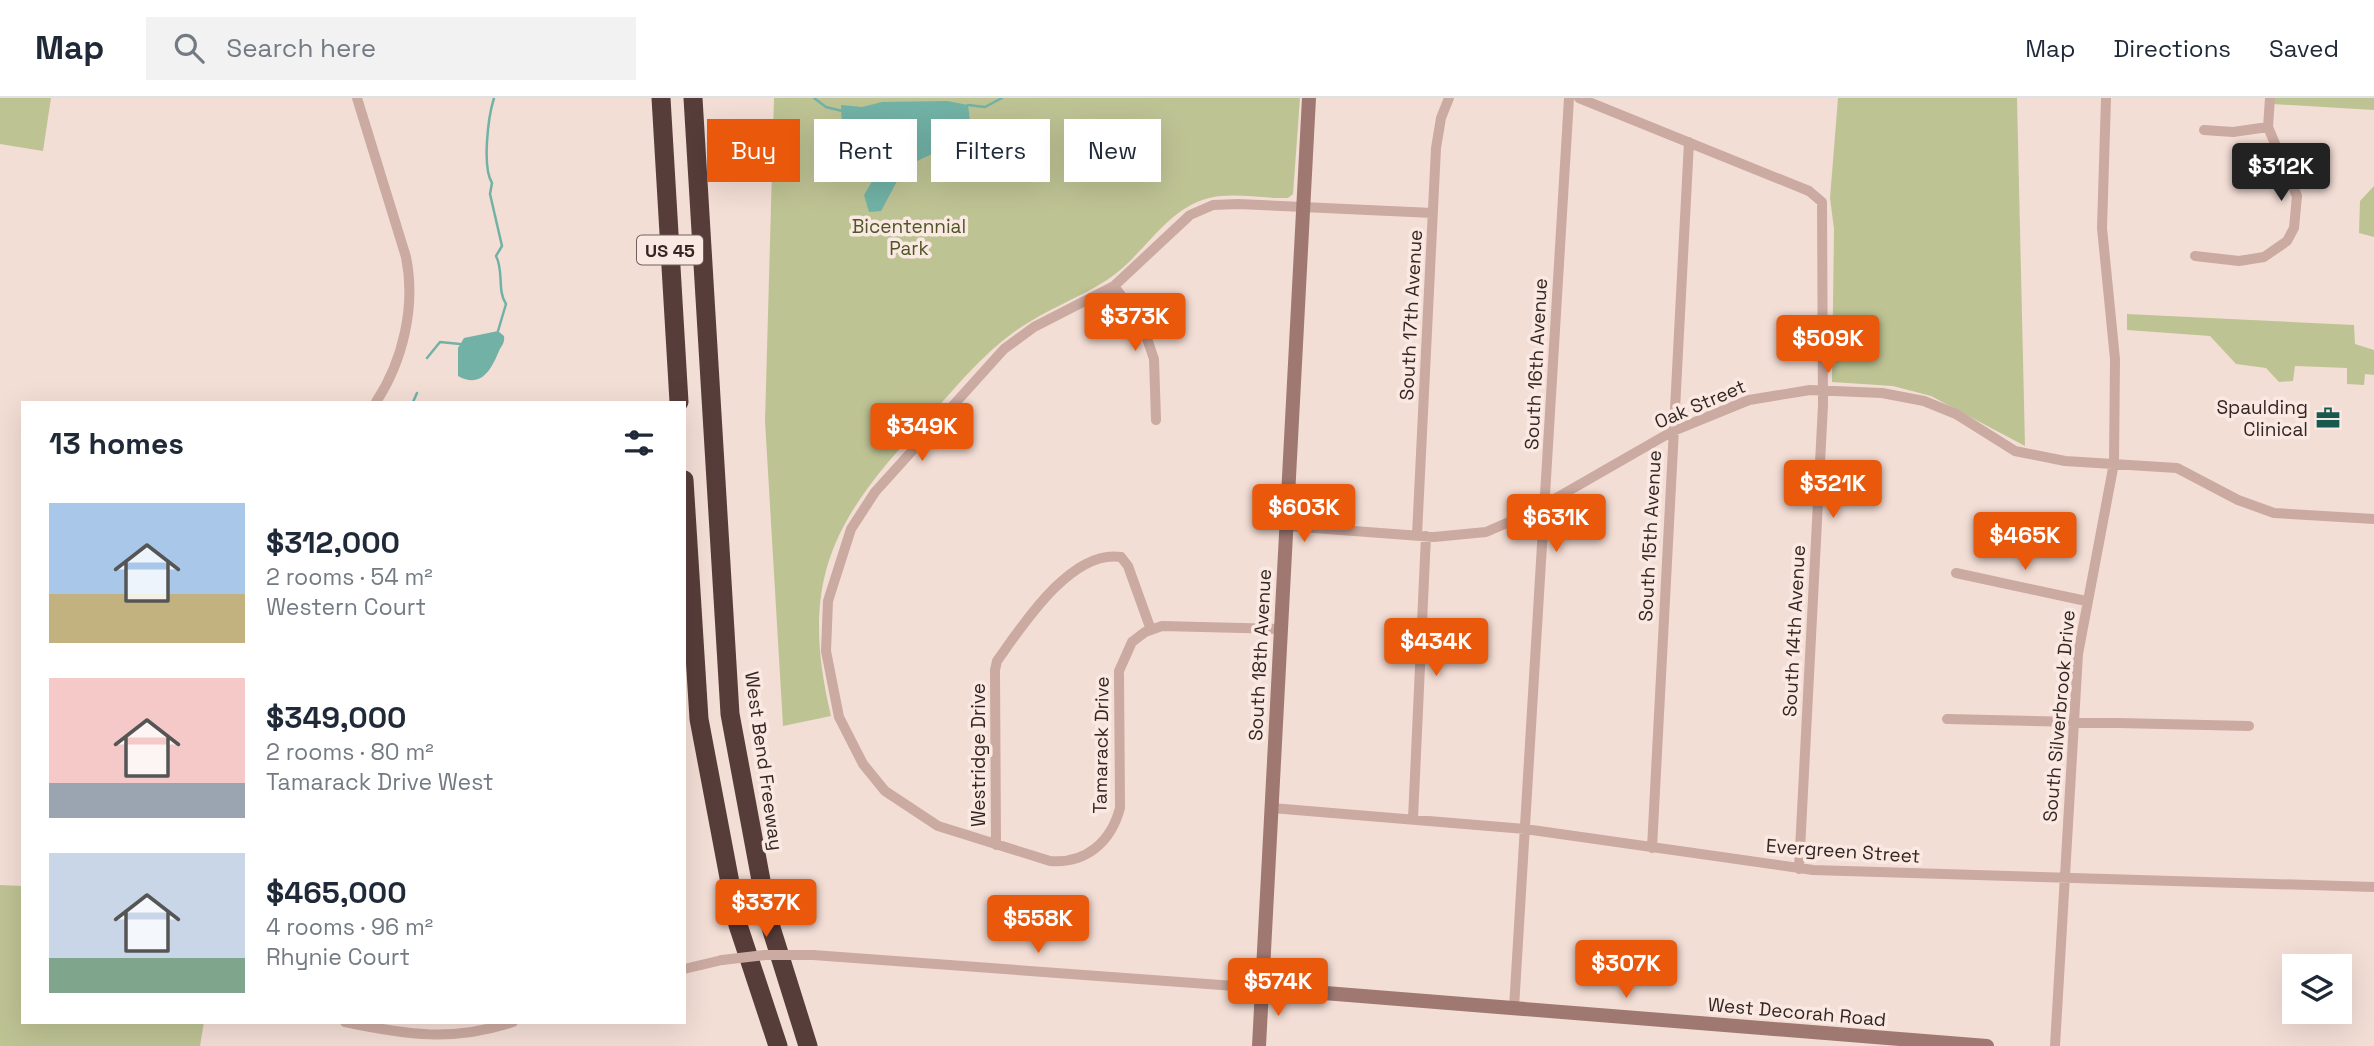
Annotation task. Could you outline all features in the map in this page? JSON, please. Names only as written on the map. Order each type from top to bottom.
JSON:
[{"type":"highway","name":"US 45","points":[[661,98],[679,401]]},
{"type":"highway","name":"West Bend Freeway","points":[[693,98],[730,714],[768,918],[808,1046]]},
{"type":"highway","points":[[686,512],[699,719],[738,925],[778,1046]]},
{"type":"street","points":[[357,98],[406,257],[410,281],[400,351],[376,401]]},
{"type":"street","name":"South 18th Avenue","points":[[1259,1046],[1301,206],[1309,98]]},
{"type":"street","name":"South 17th Avenue","points":[[1413,820],[1436,148],[1441,118],[1449,98]]},
{"type":"street","name":"South 16th Avenue","points":[[1514,1009],[1569,98]]},
{"type":"street","points":[[1579,98],[1689,142]]},
{"type":"street","name":"South Silverbrook Drive","points":[[2055,1046],[2072,722],[2086,601],[2108,509],[2114,463],[2115,359],[2102,228],[2106,98]]},
{"type":"street","points":[[2195,256],[2250,260],[2274,253],[2287,241],[2296,223],[2297,196],[2268,127],[2270,98]]},
{"type":"street","points":[[2204,130],[2233,132],[2268,127]]},
{"type":"street","name":"South 14th Avenue","points":[[1689,142],[1809,191],[1822,202],[1823,390],[1799,869]]},
{"type":"street","name":"South 15th Avenue","points":[[1652,848],[1689,142]]},
{"type":"street","name":"Tamarack Drive","points":[[1150,630],[1132,642],[1119,671],[1121,808],[1116,826],[1085,857],[1067,862],[1050,861],[938,826],[913,813],[885,791],[863,764],[839,717],[826,651],[828,601],[851,529],[874,492],[1004,349],[1034,327],[1114,286],[1190,215],[1213,205],[1301,206],[1433,213]]},
{"type":"street","points":[[1114,286],[1142,324],[1154,359],[1156,420]]},
{"type":"street","name":"Oak Street","points":[[1287,526],[1460,537],[1486,532],[1673,431],[1749,400],[1785,392],[1823,390],[1893,394],[1924,401],[1956,414],[2014,451],[2065,461],[2177,468],[2238,500],[2274,513],[2374,519]]},
{"type":"street","name":"Westridge Drive","points":[[996,845],[995,670],[997,661],[1034,609],[1078,569],[1111,556],[1121,557],[1128,566],[1150,630]]},
{"type":"street","points":[[1956,573],[2086,601]]},
{"type":"street","points":[[1150,630],[1180,625],[1280,629]]},
{"type":"street","points":[[1947,719],[2249,726]]},
{"type":"street","name":"Evergreen Street","points":[[1272,808],[1525,829],[1799,869],[2374,887]]},
{"type":"street","name":"West Decorah Road","points":[[686,969],[722,960],[765,955],[813,955],[1987,1046]]},
{"type":"street","points":[[355,1024],[413,1036],[460,1035],[505,1024]]},
{"type":"green space","points":[[0,98],[51,98],[43,151],[0,144]]},
{"type":"green space","name":"Bicentennial Park","points":[[774,98],[1300,98],[1293,194],[1288,198],[1219,196],[1180,212],[1107,280],[1014,332],[992,350],[899,449],[871,483],[849,516],[833,549],[823,584],[819,623],[822,666],[831,716],[783,726],[765,421],[772,182],[800,182],[800,119],[773,119]]},
{"type":"green space","points":[[1838,98],[2017,98],[2025,446],[1931,396],[1893,386],[1832,382],[1834,229],[1830,198]]},
{"type":"green space","points":[[2273,98],[2374,98],[2374,110],[2273,104]]},
{"type":"green space","points":[[2374,186],[2374,237],[2359,233],[2360,201]]},
{"type":"green space","points":[[2127,314],[2354,325],[2355,344],[2374,350],[2374,375],[2365,374],[2364,385],[2347,384],[2347,368],[2295,366],[2293,381],[2279,382],[2266,368],[2236,364],[2210,336],[2127,330]]},
{"type":"green space","points":[[0,885],[21,886],[21,1024],[204,1024],[200,1046],[0,1046]]},
{"type":"water","points":[[947,101],[968,105],[970,119],[931,119],[931,154],[917,161],[917,119],[842,119],[841,105],[862,107],[882,102]]},
{"type":"water","points":[[872,182],[897,182],[881,211],[869,212],[864,195]]},
{"type":"water","points":[[498,331],[504,336],[504,342],[489,371],[473,380],[458,376],[458,348],[464,338]]},
{"type":"waterway","points":[[494,98],[488,129],[487,166],[492,183],[490,194],[502,246],[496,256],[506,304],[498,331]]},
{"type":"waterway","points":[[814,98],[826,107],[842,111]]},
{"type":"waterway","points":[[968,105],[985,107],[1002,98]]},
{"type":"waterway","points":[[427,358],[440,342],[460,344]]},
{"type":"waterway","points":[[413,401],[417,393]]},
{"type":"place","name":"Spaulding Clinical","points":[[2328,418]]}]
